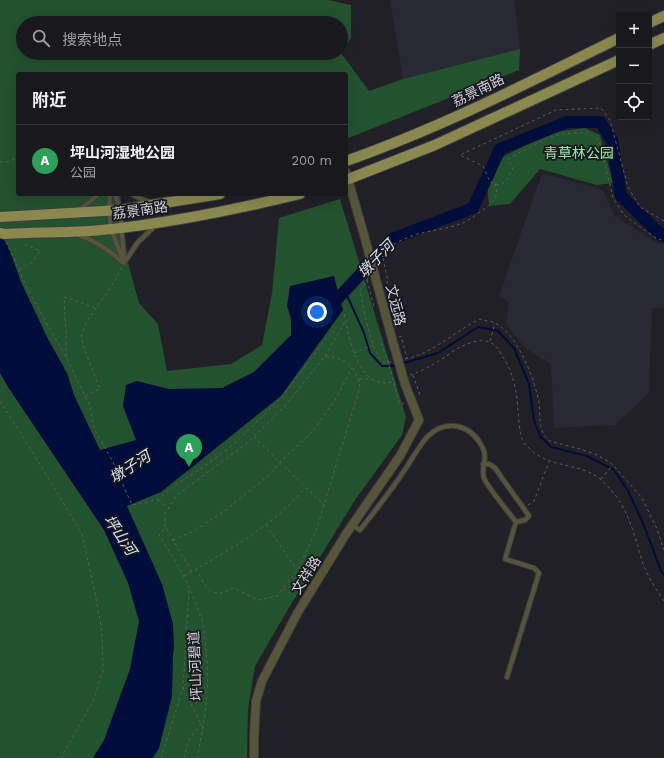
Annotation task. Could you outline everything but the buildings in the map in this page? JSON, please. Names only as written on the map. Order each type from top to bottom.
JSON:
[{"type":"main road","points":[[652,22],[664,16]]},
{"type":"main road","points":[[652,44],[664,38]]},
{"type":"main road","name":"荔景南路","points":[[348,160],[387,146],[458,115],[616,39]]},
{"type":"main road","points":[[348,177],[435,146],[616,61]]},
{"type":"main road","name":"荔景南路","points":[[0,217],[120,210],[208,196]]},
{"type":"main road","name":"荔景南路","points":[[3,235],[111,229],[234,210],[292,196]]},
{"type":"street","name":"文远路","points":[[348,180],[364,235],[373,275],[404,380],[419,420]]},
{"type":"street","name":"文祥路","points":[[254,758],[256,701],[262,681],[304,601],[352,525],[400,456],[419,420]]},
{"type":"lane","points":[[73,213],[84,207],[96,196]]},
{"type":"lane","points":[[110,196],[109,211],[111,229],[124,264]]},
{"type":"lane","points":[[116,196],[122,227],[124,264]]},
{"type":"lane","points":[[135,196],[146,201],[162,204]]},
{"type":"lane","points":[[124,264],[138,242],[159,222]]},
{"type":"lane","points":[[70,231],[92,240],[110,251],[124,264]]},
{"type":"lane","points":[[352,525],[360,530],[399,479],[428,436],[446,425],[466,428],[474,435],[484,451],[485,458],[482,468],[484,479],[516,522]]},
{"type":"lane","points":[[483,464],[489,464],[495,468],[529,516],[524,520],[516,522]]},
{"type":"lane","points":[[507,677],[539,573],[534,568],[505,560],[516,522]]},
{"type":"path","points":[[664,221],[640,207],[628,187],[610,120],[601,108],[556,110],[460,155],[483,166],[490,182],[501,185],[508,178],[512,168],[508,158],[543,140],[561,134],[587,132],[599,140],[613,198],[624,214],[654,237],[664,241]]},
{"type":"path","points":[[0,162],[6,162],[16,159]]},
{"type":"path","points":[[378,261],[382,255],[383,257],[390,246],[409,237],[463,223],[476,215],[493,203],[497,195],[495,184]]},
{"type":"path","points":[[3,235],[28,292],[66,357],[90,405],[94,430],[112,460],[132,505],[157,500],[175,485],[202,468],[235,443],[282,397],[332,331],[337,335]]},
{"type":"path","points":[[18,269],[32,262],[40,251],[19,241]]},
{"type":"path","points":[[383,257],[388,282],[384,284]]},
{"type":"path","points":[[85,396],[100,389],[84,348],[81,336],[87,321],[111,287],[124,264]]},
{"type":"path","points":[[373,275],[366,280],[360,291],[378,357],[383,362],[395,361]]},
{"type":"path","points":[[366,280],[374,307],[376,305]]},
{"type":"path","points":[[66,357],[64,297],[71,298],[96,309]]},
{"type":"path","points":[[344,314],[357,363],[371,379]]},
{"type":"path","points":[[401,360],[427,352],[480,319],[495,324],[511,337],[522,354],[535,388],[539,403],[541,427],[545,437],[550,441],[597,455],[613,465],[642,498],[657,529],[664,550]]},
{"type":"path","points":[[192,572],[165,528],[165,514],[177,495],[246,444],[284,407],[325,356],[346,321]]},
{"type":"path","points":[[490,342],[495,324]]},
{"type":"path","points":[[398,337],[401,336],[407,358]]},
{"type":"path","points":[[359,379],[371,379],[380,382],[404,380],[464,345],[484,340],[496,346],[512,377],[517,395],[519,423],[523,442],[535,454],[550,462],[584,471],[600,480],[614,493],[628,514],[644,565],[654,587],[664,601]]},
{"type":"path","points":[[381,343],[400,405],[405,402]]},
{"type":"path","points":[[354,353],[362,348],[374,345]]},
{"type":"path","points":[[196,569],[205,585],[215,593],[221,593],[233,588],[260,600],[277,596],[297,571],[316,531],[360,387],[359,379],[348,363],[337,357],[325,356]]},
{"type":"path","points":[[173,540],[194,531],[227,509],[269,475],[280,462],[313,431],[335,400],[352,367]]},
{"type":"path","points":[[413,374],[420,395],[418,396]]},
{"type":"path","points":[[0,401],[82,534],[102,632],[103,670],[94,699],[60,758]]},
{"type":"path","points":[[253,437],[324,505]]},
{"type":"path","points":[[524,508],[534,501],[550,462]]},
{"type":"path","points":[[600,480],[613,465]]},
{"type":"path","points":[[184,576],[229,550],[266,525],[293,502],[305,488]]},
{"type":"path","points":[[157,500],[169,508]]},
{"type":"path","points":[[266,525],[297,571]]},
{"type":"path","name":"坪山河碧道","points":[[165,528],[159,535],[184,576],[197,606],[204,630],[208,682],[206,710],[197,758]]},
{"type":"path","points":[[161,758],[183,688],[190,589]]},
{"type":"path","points":[[283,589],[304,601]]},
{"type":"path","points":[[183,688],[203,728]]},
{"type":"path","points":[[184,758],[188,741],[201,724]]},
{"type":"shaded area","points":[[390,0],[514,0],[520,49],[403,79]]},
{"type":"shaded area","points":[[542,173],[603,190],[614,215],[656,243],[664,244],[664,308],[652,308],[649,393],[615,425],[554,428],[551,364],[526,349],[506,324],[509,302],[499,296]]},
{"type":"green space","points":[[0,0],[328,0],[351,5],[351,38],[348,42],[348,16],[16,16],[16,60],[346,60],[369,91],[403,79],[520,49],[519,70],[348,138],[348,72],[16,72],[16,196],[120,196],[128,263],[139,303],[158,324],[167,371],[231,364],[262,345],[272,293],[279,218],[340,199],[406,417],[402,435],[355,500],[255,666],[248,709],[247,758],[0,758]]},
{"type":"green space","name":"青草林公园","points":[[585,128],[600,135],[613,183],[597,185],[540,169],[510,204],[489,206],[487,183],[500,158],[553,132]]},
{"type":"water","name":"坪山河","points":[[0,233],[9,248],[21,282],[48,339],[67,373],[74,395],[100,450],[136,440],[123,406],[126,385],[137,381],[169,389],[222,388],[254,372],[291,335],[291,319],[287,306],[290,286],[334,276],[343,310],[281,396],[161,492],[127,506],[162,584],[173,624],[174,647],[172,696],[159,748],[153,758],[93,758],[104,740],[130,669],[139,621],[128,583],[104,530],[0,373]]},
{"type":"waterway","name":"墩子河","points":[[329,308],[394,238],[473,208],[500,149],[567,122],[600,122],[612,140],[621,196],[662,236],[664,236]]},
{"type":"waterway","points":[[345,291],[364,333],[370,353],[382,366],[396,366]]},
{"type":"waterway","points":[[401,364],[438,353],[478,327],[498,331],[514,348],[529,384],[534,420],[540,436],[551,447],[587,456],[614,470],[628,491],[664,575]]},
{"type":"place","name":"坪山河湿地公园","points":[[189,467]]}]
